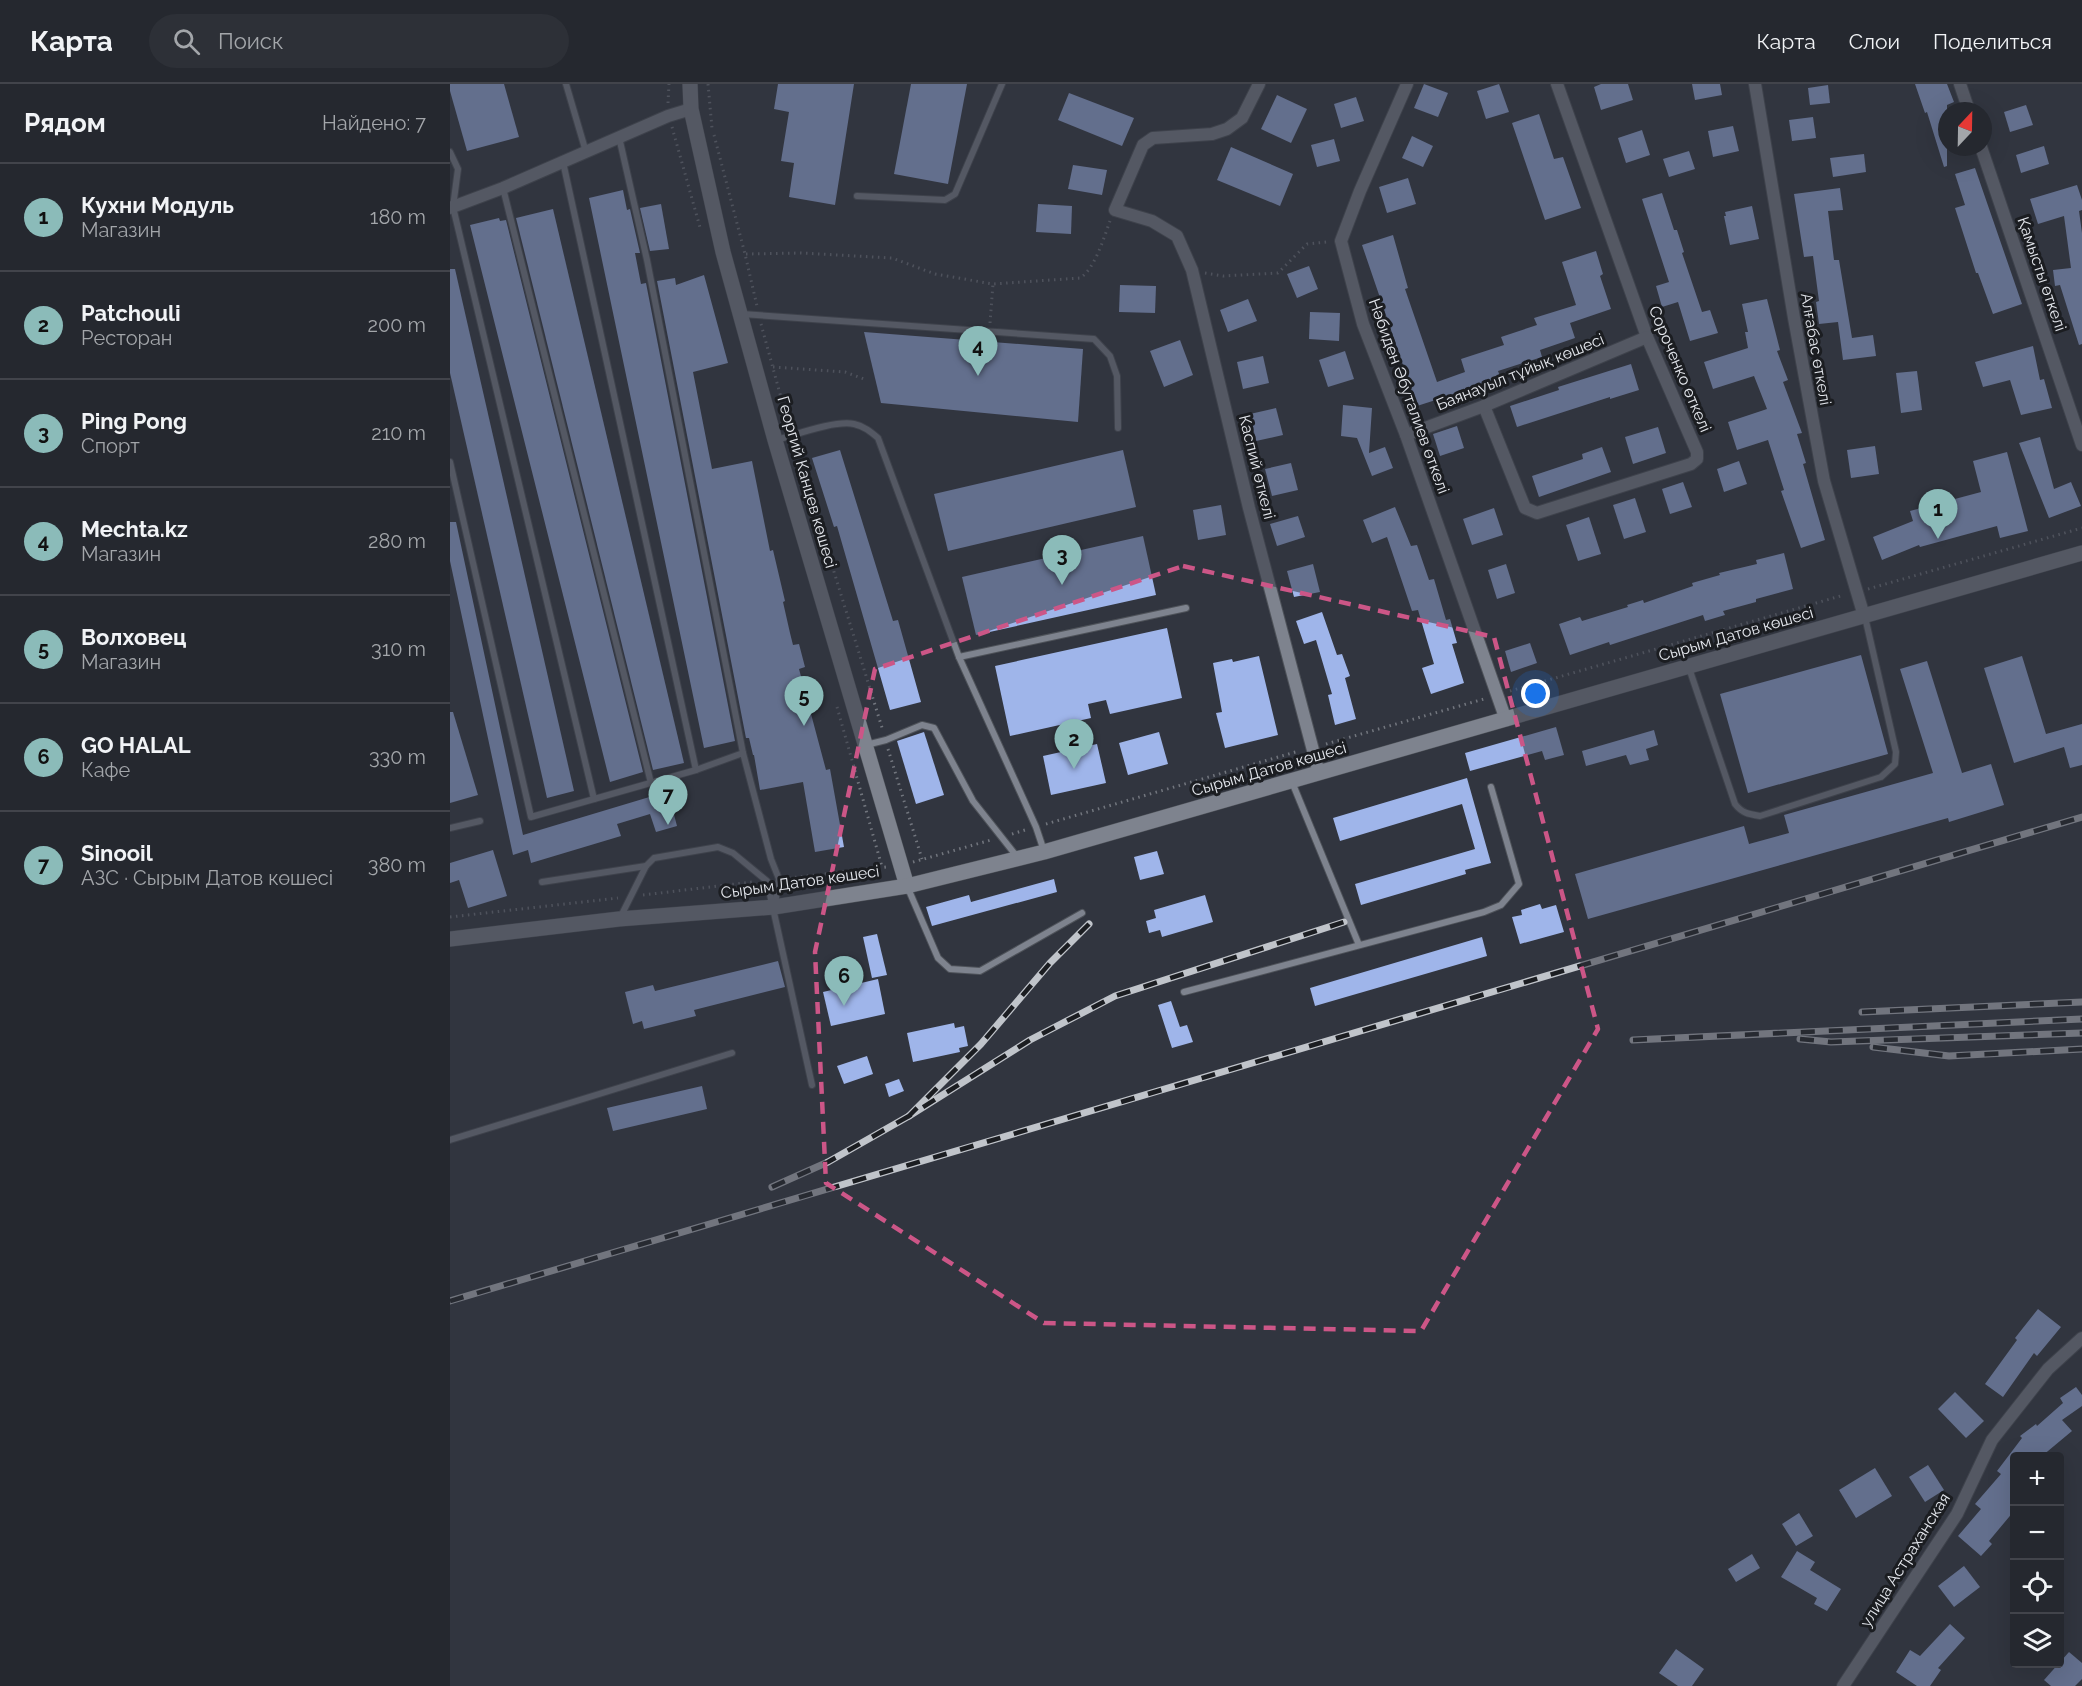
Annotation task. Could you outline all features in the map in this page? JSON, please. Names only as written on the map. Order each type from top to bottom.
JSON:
[{"type":"main road","name":"Георгий Канцев көшесі","points":[[690,84],[691,109],[723,252],[775,440],[907,886]]},
{"type":"main road","name":"Сырым Датов көшесі","points":[[450,939],[620,919],[774,907],[907,886],[1044,852],[2082,553]]},
{"type":"street","points":[[1115,210],[1143,146],[1153,138],[1212,134],[1227,129],[1242,118],[1258,84]]},
{"type":"street","points":[[1341,241],[1360,191],[1407,84]]},
{"type":"street","name":"Сороченко өткелі","points":[[1484,406],[1525,508],[1537,513],[1691,464],[1697,459],[1697,452],[1647,337],[1557,84]]},
{"type":"street","name":"Алғабас өткелі","points":[[1755,84],[1824,481],[1864,616]]},
{"type":"street","points":[[1960,84],[1966,102]]},
{"type":"street","points":[[452,208],[668,116],[691,109]]},
{"type":"street","name":"Қамысты өткелі","points":[[1984,156],[2082,445]]},
{"type":"street","name":"Каспий өткелі","points":[[1115,210],[1152,221],[1177,236],[1191,270],[1249,508],[1318,773]]},
{"type":"street","name":"Нәбиден Әбуталиев өткелі","points":[[1341,241],[1363,324],[1406,435],[1506,720]]},
{"type":"street","name":"Баянауыл тұйық көшесі","points":[[1406,435],[1484,406],[1647,337]]},
{"type":"street","name":"улица Астраханская","points":[[1843,1686],[1957,1514],[1992,1440],[2048,1369],[2082,1338]]},
{"type":"lane","points":[[566,84],[586,152]]},
{"type":"lane","points":[[857,196],[945,200],[955,194],[1002,84]]},
{"type":"lane","points":[[619,137],[647,260],[743,753],[771,859],[779,879],[774,907]]},
{"type":"lane","points":[[450,152],[458,170],[452,208],[594,799]]},
{"type":"lane","points":[[563,162],[696,770]]},
{"type":"lane","points":[[503,188],[651,783]]},
{"type":"lane","points":[[740,314],[1094,339],[1110,356],[1117,376],[1118,428]]},
{"type":"lane","points":[[775,440],[840,423],[854,424],[868,429],[878,438],[959,657],[1036,827],[1044,852]]},
{"type":"lane","points":[[450,462],[531,817],[696,770],[743,753]]},
{"type":"lane","points":[[959,657],[1186,608]]},
{"type":"lane","points":[[1689,667],[1735,804],[1747,814],[1760,816],[1881,777],[1895,764],[1896,752],[1864,616]]},
{"type":"lane","points":[[865,745],[886,740],[922,725],[934,728],[973,801],[1018,858]]},
{"type":"lane","points":[[1292,781],[1359,945]]},
{"type":"lane","points":[[1184,992],[1485,912],[1501,904],[1519,884],[1491,787]]},
{"type":"lane","points":[[450,828],[480,821]]},
{"type":"lane","points":[[620,919],[646,866],[654,858],[718,847],[733,853],[767,881],[812,1085]]},
{"type":"lane","points":[[542,882],[646,866]]},
{"type":"lane","points":[[907,886],[938,958],[950,969],[980,971],[1082,913]]},
{"type":"lane","points":[[450,1140],[732,1053]]},
{"type":"path","points":[[708,84],[712,128],[773,367],[922,859]]},
{"type":"path","points":[[723,252],[892,258],[935,274],[993,284],[1080,278],[1087,274],[1115,210]]},
{"type":"path","points":[[1191,270],[1223,276],[1278,273],[1307,244],[1341,241]]},
{"type":"path","points":[[989,331],[993,284]]},
{"type":"path","points":[[773,367],[845,372],[864,379]]},
{"type":"path","points":[[779,879],[901,865],[2082,528]]},
{"type":"path","points":[[450,917],[767,881]]},
{"type":"highlighted area","points":[[1183,566],[1494,637],[1598,1029],[1421,1331],[1044,1323],[826,1183],[815,952],[875,669]]},
{"type":"building","points":[[450,84],[504,84],[519,137],[467,151]]},
{"type":"building","points":[[778,84],[854,84],[835,205],[789,197],[794,163],[781,161],[789,112],[774,109]]},
{"type":"building","points":[[911,84],[967,84],[948,184],[894,174]]},
{"type":"building","points":[[1424,84],[1448,93],[1438,117],[1414,108]]},
{"type":"building","points":[[1499,84],[1509,112],[1486,119],[1477,91]]},
{"type":"building","points":[[1601,84],[1628,84],[1633,100],[1601,110],[1594,87]]},
{"type":"building","points":[[1692,84],[1720,84],[1722,95],[1695,100]]},
{"type":"building","points":[[1915,84],[1947,84],[1954,102],[1938,102],[1938,148],[1927,112],[1925,113]]},
{"type":"building","points":[[1828,85],[1830,103],[1810,105],[1808,88]]},
{"type":"building","points":[[1069,93],[1134,118],[1122,146],[1058,120]]},
{"type":"building","points":[[1277,95],[1307,109],[1291,143],[1261,129]]},
{"type":"building","points":[[1356,97],[1364,121],[1341,128],[1334,104]]},
{"type":"building","points":[[2026,105],[2033,125],[2010,132],[2004,112]]},
{"type":"building","points":[[1539,114],[1554,159],[1563,157],[1581,208],[1545,220],[1512,123]]},
{"type":"building","points":[[1813,117],[1816,138],[1792,141],[1789,120]]},
{"type":"building","points":[[1733,126],[1739,151],[1713,157],[1708,131]]},
{"type":"building","points":[[1642,130],[1650,155],[1626,163],[1618,138]]},
{"type":"building","points":[[1412,136],[1433,146],[1423,167],[1402,158]]},
{"type":"building","points":[[1334,139],[1340,161],[1317,167],[1311,145]]},
{"type":"building","points":[[2044,146],[2049,164],[2021,173],[2016,155]]},
{"type":"building","points":[[1231,147],[1293,174],[1280,206],[1217,180]]},
{"type":"building","points":[[1689,151],[1695,169],[1669,177],[1663,159]]},
{"type":"building","points":[[1864,154],[1866,172],[1833,177],[1830,158]]},
{"type":"building","points":[[1941,156],[1947,156],[1947,166],[1944,167]]},
{"type":"building","points":[[1073,165],[1107,170],[1102,195],[1068,189]]},
{"type":"building","points":[[1975,168],[2022,304],[1993,314],[1978,273],[1976,273],[1955,208],[1965,205],[1955,174]]},
{"type":"building","points":[[1408,178],[1416,204],[1387,213],[1379,187]]},
{"type":"building","points":[[2077,185],[2082,200],[2082,210],[2079,211],[2082,233],[2082,344],[2079,345],[2060,285],[2055,286],[2053,270],[2071,268],[2064,216],[2038,224],[2030,199]]},
{"type":"building","points":[[1840,188],[1843,210],[1828,211],[1834,260],[1839,260],[1852,338],[1873,335],[1876,356],[1843,360],[1838,322],[1819,324],[1816,302],[1819,301],[1813,256],[1804,257],[1794,194]]},
{"type":"building","points":[[623,190],[627,210],[630,209],[640,253],[635,253],[641,284],[646,283],[735,741],[704,748],[589,198]]},
{"type":"building","points":[[1662,193],[1674,230],[1677,230],[1684,252],[1682,253],[1702,312],[1710,310],[1718,333],[1690,341],[1678,302],[1662,307],[1656,286],[1669,282],[1642,199]]},
{"type":"building","points":[[661,204],[669,249],[650,251],[640,208]]},
{"type":"building","points":[[1038,204],[1072,206],[1071,234],[1036,232]]},
{"type":"building","points":[[1752,206],[1759,239],[1730,245],[1725,212]]},
{"type":"building","points":[[553,209],[684,763],[653,770],[516,218]]},
{"type":"building","points":[[499,218],[500,221],[506,220],[643,772],[610,782],[470,225]]},
{"type":"building","points":[[1393,235],[1408,288],[1405,289],[1437,382],[1465,372],[1461,359],[1504,345],[1501,337],[1537,325],[1534,318],[1576,305],[1562,262],[1596,251],[1603,274],[1600,276],[1611,309],[1570,323],[1575,338],[1540,350],[1542,357],[1498,371],[1501,379],[1417,406],[1362,245]]},
{"type":"building","points":[[1309,266],[1318,289],[1297,298],[1287,274]]},
{"type":"building","points":[[450,269],[455,269],[574,791],[547,798],[450,373]]},
{"type":"building","points":[[704,275],[728,363],[693,372],[712,469],[752,461],[770,551],[773,550],[793,645],[799,644],[805,667],[799,669],[826,770],[830,769],[844,847],[815,852],[803,782],[760,790],[754,755],[749,738],[746,738],[657,281],[675,278],[676,285]]},
{"type":"building","points":[[1120,285],[1156,286],[1155,313],[1119,312]]},
{"type":"building","points":[[1248,299],[1257,321],[1228,332],[1220,310]]},
{"type":"building","points":[[1767,299],[1780,350],[1777,351],[1788,380],[1783,382],[1802,433],[1797,434],[1806,463],[1803,464],[1825,540],[1801,548],[1781,491],[1784,490],[1768,440],[1737,450],[1728,422],[1767,409],[1754,376],[1713,389],[1704,362],[1748,348],[1745,332],[1748,332],[1742,304]]},
{"type":"building","points":[[1310,312],[1340,313],[1339,341],[1309,339]]},
{"type":"building","points":[[864,332],[1083,349],[1078,422],[881,403]]},
{"type":"building","points":[[1180,340],[1193,375],[1164,387],[1150,351]]},
{"type":"building","points":[[2033,346],[2040,380],[2044,379],[2052,408],[2021,415],[2010,380],[1983,387],[1975,362]]},
{"type":"building","points":[[1345,351],[1354,379],[1328,387],[1319,360]]},
{"type":"building","points":[[1263,356],[1269,383],[1243,389],[1237,362]]},
{"type":"building","points":[[1631,364],[1639,390],[1517,427],[1510,406],[1559,390],[1558,387]]},
{"type":"building","points":[[1917,371],[1922,410],[1901,413],[1896,373]]},
{"type":"building","points":[[1343,405],[1372,408],[1369,453],[1385,447],[1393,468],[1372,476],[1357,438],[1341,436]]},
{"type":"building","points":[[1276,408],[1283,435],[1256,441],[1250,414]]},
{"type":"building","points":[[1457,426],[1464,448],[1440,456],[1433,434]]},
{"type":"building","points":[[1658,427],[1666,453],[1633,464],[1625,437]]},
{"type":"building","points":[[2040,437],[2054,489],[2071,482],[2081,506],[2049,518],[2019,443]]},
{"type":"building","points":[[1875,446],[1879,474],[1851,478],[1847,450]]},
{"type":"building","points":[[1602,447],[1611,472],[1539,497],[1532,476],[1583,459],[1582,454]]},
{"type":"building","points":[[840,450],[893,621],[898,620],[921,702],[890,710],[837,526],[834,527],[812,458]]},
{"type":"building","points":[[1123,450],[1136,507],[948,551],[934,494]]},
{"type":"building","points":[[2007,452],[2028,531],[2000,538],[1997,526],[1920,547],[1919,545],[1882,560],[1873,537],[1913,521],[1910,511],[1981,492],[1973,461]]},
{"type":"building","points":[[1739,461],[1747,484],[1724,492],[1717,469]]},
{"type":"building","points":[[1291,463],[1298,490],[1272,496],[1265,469]]},
{"type":"building","points":[[1683,482],[1692,507],[1670,514],[1662,489]]},
{"type":"building","points":[[1635,498],[1646,532],[1624,539],[1613,505]]},
{"type":"building","points":[[1221,505],[1226,535],[1198,540],[1193,510]]},
{"type":"building","points":[[1395,507],[1411,546],[1417,545],[1429,580],[1434,579],[1446,620],[1450,619],[1457,643],[1452,644],[1464,683],[1431,694],[1422,668],[1434,664],[1418,610],[1412,611],[1387,537],[1372,543],[1363,520]]},
{"type":"building","points":[[1494,508],[1503,535],[1472,545],[1463,519]]},
{"type":"building","points":[[1298,516],[1305,537],[1277,546],[1270,524]]},
{"type":"building","points":[[1589,517],[1601,554],[1578,561],[1566,525]]},
{"type":"building","points":[[450,522],[456,522],[523,835],[676,789],[681,804],[672,807],[677,826],[656,832],[650,814],[617,824],[621,836],[531,863],[528,850],[513,855],[450,561]]},
{"type":"building","points":[[1143,536],[1156,595],[976,635],[962,577]]},
{"type":"building","points":[[1784,553],[1793,589],[1723,611],[1725,615],[1705,621],[1703,615],[1610,645],[1609,642],[1570,655],[1559,624],[1580,617],[1582,621],[1643,600],[1644,603],[1693,586],[1692,583],[1720,575],[1719,573],[1757,564],[1756,560]]},
{"type":"building","points":[[1313,564],[1320,592],[1294,597],[1287,571]]},
{"type":"building","points":[[1506,564],[1515,593],[1497,599],[1488,570]]},
{"type":"building","points":[[1322,612],[1337,655],[1342,654],[1350,676],[1345,678],[1356,719],[1335,725],[1328,695],[1332,694],[1316,640],[1304,644],[1296,621]]},
{"type":"building","points":[[1167,628],[1182,698],[1110,714],[1106,700],[1088,704],[1091,718],[1010,736],[995,666]]},
{"type":"building","points":[[1530,643],[1537,663],[1511,672],[1505,651]]},
{"type":"building","points":[[1861,655],[1888,754],[1748,793],[1720,694]]},
{"type":"building","points":[[1259,656],[1278,735],[1225,748],[1216,713],[1222,712],[1213,663],[1232,659],[1233,662]]},
{"type":"building","points":[[2022,656],[2046,734],[2082,724],[2082,765],[2070,768],[2064,747],[2014,763],[1984,668]]},
{"type":"building","points":[[1927,661],[1962,773],[1991,764],[2004,805],[1949,822],[1948,818],[1588,919],[1575,874],[1744,826],[1749,844],[1789,833],[1784,815],[1933,773],[1900,669]]},
{"type":"building","points":[[450,712],[453,712],[478,795],[450,803]]},
{"type":"building","points":[[1556,727],[1564,755],[1545,760],[1542,751],[1470,771],[1465,753]]},
{"type":"building","points":[[1654,730],[1658,745],[1646,749],[1649,760],[1630,765],[1626,755],[1586,766],[1582,751]]},
{"type":"building","points":[[924,732],[944,795],[916,804],[897,741]]},
{"type":"building","points":[[1159,732],[1168,764],[1128,775],[1119,743]]},
{"type":"building","points":[[1097,744],[1106,783],[1051,795],[1043,756]]},
{"type":"building","points":[[1467,778],[1491,863],[1465,870],[1466,874],[1361,905],[1355,884],[1475,849],[1462,804],[1340,841],[1333,818]]},
{"type":"building","points":[[493,850],[507,896],[468,908],[459,880],[450,883],[450,863]]},
{"type":"building","points":[[1157,851],[1164,874],[1140,880],[1134,857]]},
{"type":"building","points":[[1054,879],[1057,892],[932,926],[926,907],[969,895],[971,902]]},
{"type":"building","points":[[1205,895],[1213,922],[1162,937],[1160,930],[1149,933],[1146,921],[1156,918],[1154,910]]},
{"type":"building","points":[[1540,904],[1542,909],[1556,905],[1564,932],[1520,944],[1512,917],[1522,915],[1521,910]]},
{"type":"building","points":[[877,934],[887,975],[872,978],[863,937]]},
{"type":"building","points":[[1482,937],[1487,956],[1315,1006],[1310,988]]},
{"type":"building","points":[[778,961],[785,987],[694,1010],[696,1016],[644,1029],[642,1021],[633,1024],[625,992],[653,985],[655,991]]},
{"type":"building","points":[[878,979],[885,1014],[831,1026],[823,992]]},
{"type":"building","points":[[1171,1001],[1180,1027],[1187,1025],[1193,1042],[1172,1048],[1158,1005]]},
{"type":"building","points":[[954,1023],[955,1028],[964,1026],[968,1046],[959,1048],[960,1052],[913,1062],[907,1033]]},
{"type":"building","points":[[867,1056],[873,1074],[844,1084],[837,1066]]},
{"type":"building","points":[[899,1079],[904,1091],[889,1097],[885,1084]]},
{"type":"building","points":[[702,1086],[707,1109],[613,1131],[607,1108]]},
{"type":"building","points":[[2038,1309],[2061,1327],[2037,1356],[2034,1353],[2003,1397],[1985,1384],[2017,1340],[2015,1338]]},
{"type":"building","points":[[2076,1387],[2082,1395],[2082,1406],[2062,1420],[2072,1431],[2047,1452],[2011,1452],[2022,1438],[2020,1436],[2036,1424],[2037,1426],[2063,1403],[2060,1398]]},
{"type":"building","points":[[1955,1392],[1984,1421],[1966,1438],[1938,1409]]},
{"type":"building","points":[[2010,1454],[2010,1516],[1989,1541],[1992,1544],[1981,1556],[1958,1536],[1981,1509],[1975,1504],[2001,1474],[1997,1471]]},
{"type":"building","points":[[1928,1465],[1944,1490],[1925,1502],[1909,1477]]},
{"type":"building","points":[[1875,1468],[1892,1496],[1856,1518],[1839,1490]]},
{"type":"building","points":[[1799,1513],[1813,1536],[1796,1546],[1782,1524]]},
{"type":"building","points":[[1797,1551],[1815,1562],[1810,1570],[1841,1589],[1827,1611],[1814,1604],[1817,1598],[1781,1577]]},
{"type":"building","points":[[1752,1554],[1760,1568],[1736,1582],[1728,1569]]},
{"type":"building","points":[[1964,1566],[1980,1587],[1954,1607],[1938,1586]]},
{"type":"building","points":[[1950,1624],[1965,1638],[1938,1668],[1941,1670],[1930,1686],[1917,1686],[1896,1672],[1910,1650],[1920,1656]]},
{"type":"building","points":[[1676,1649],[1704,1669],[1692,1686],[1678,1686],[1659,1673]]},
{"type":"building","points":[[2069,1652],[2082,1663],[2082,1679],[2075,1686],[2051,1686],[2044,1680],[2055,1668],[2064,1668],[2064,1658]]},
{"type":"railway","points":[[450,1301],[2082,817]]},
{"type":"railway","points":[[1089,924],[1050,963],[981,1044],[909,1116],[1030,1040],[1115,996],[1344,922]]},
{"type":"railway","points":[[1862,1012],[2082,1002]]},
{"type":"railway","points":[[1633,1040],[2082,1019]]},
{"type":"railway","points":[[1800,1039],[1831,1042],[2082,1033]]},
{"type":"railway","points":[[1873,1047],[1949,1056],[2082,1049]]},
{"type":"railway","points":[[772,1187],[828,1162],[909,1116]]},
{"type":"place","name":"Mechta.kz","points":[[978,376]]},
{"type":"place","name":"Кухни Модуль","points":[[1938,539]]},
{"type":"place","name":"Ping Pong","points":[[1062,585]]},
{"type":"place","name":"Волховец","points":[[804,726]]},
{"type":"place","name":"Patchouli","points":[[1074,769]]},
{"type":"place","name":"Sinooil","points":[[668,825]]},
{"type":"place","name":"GO HALAL","points":[[844,1006]]}]
